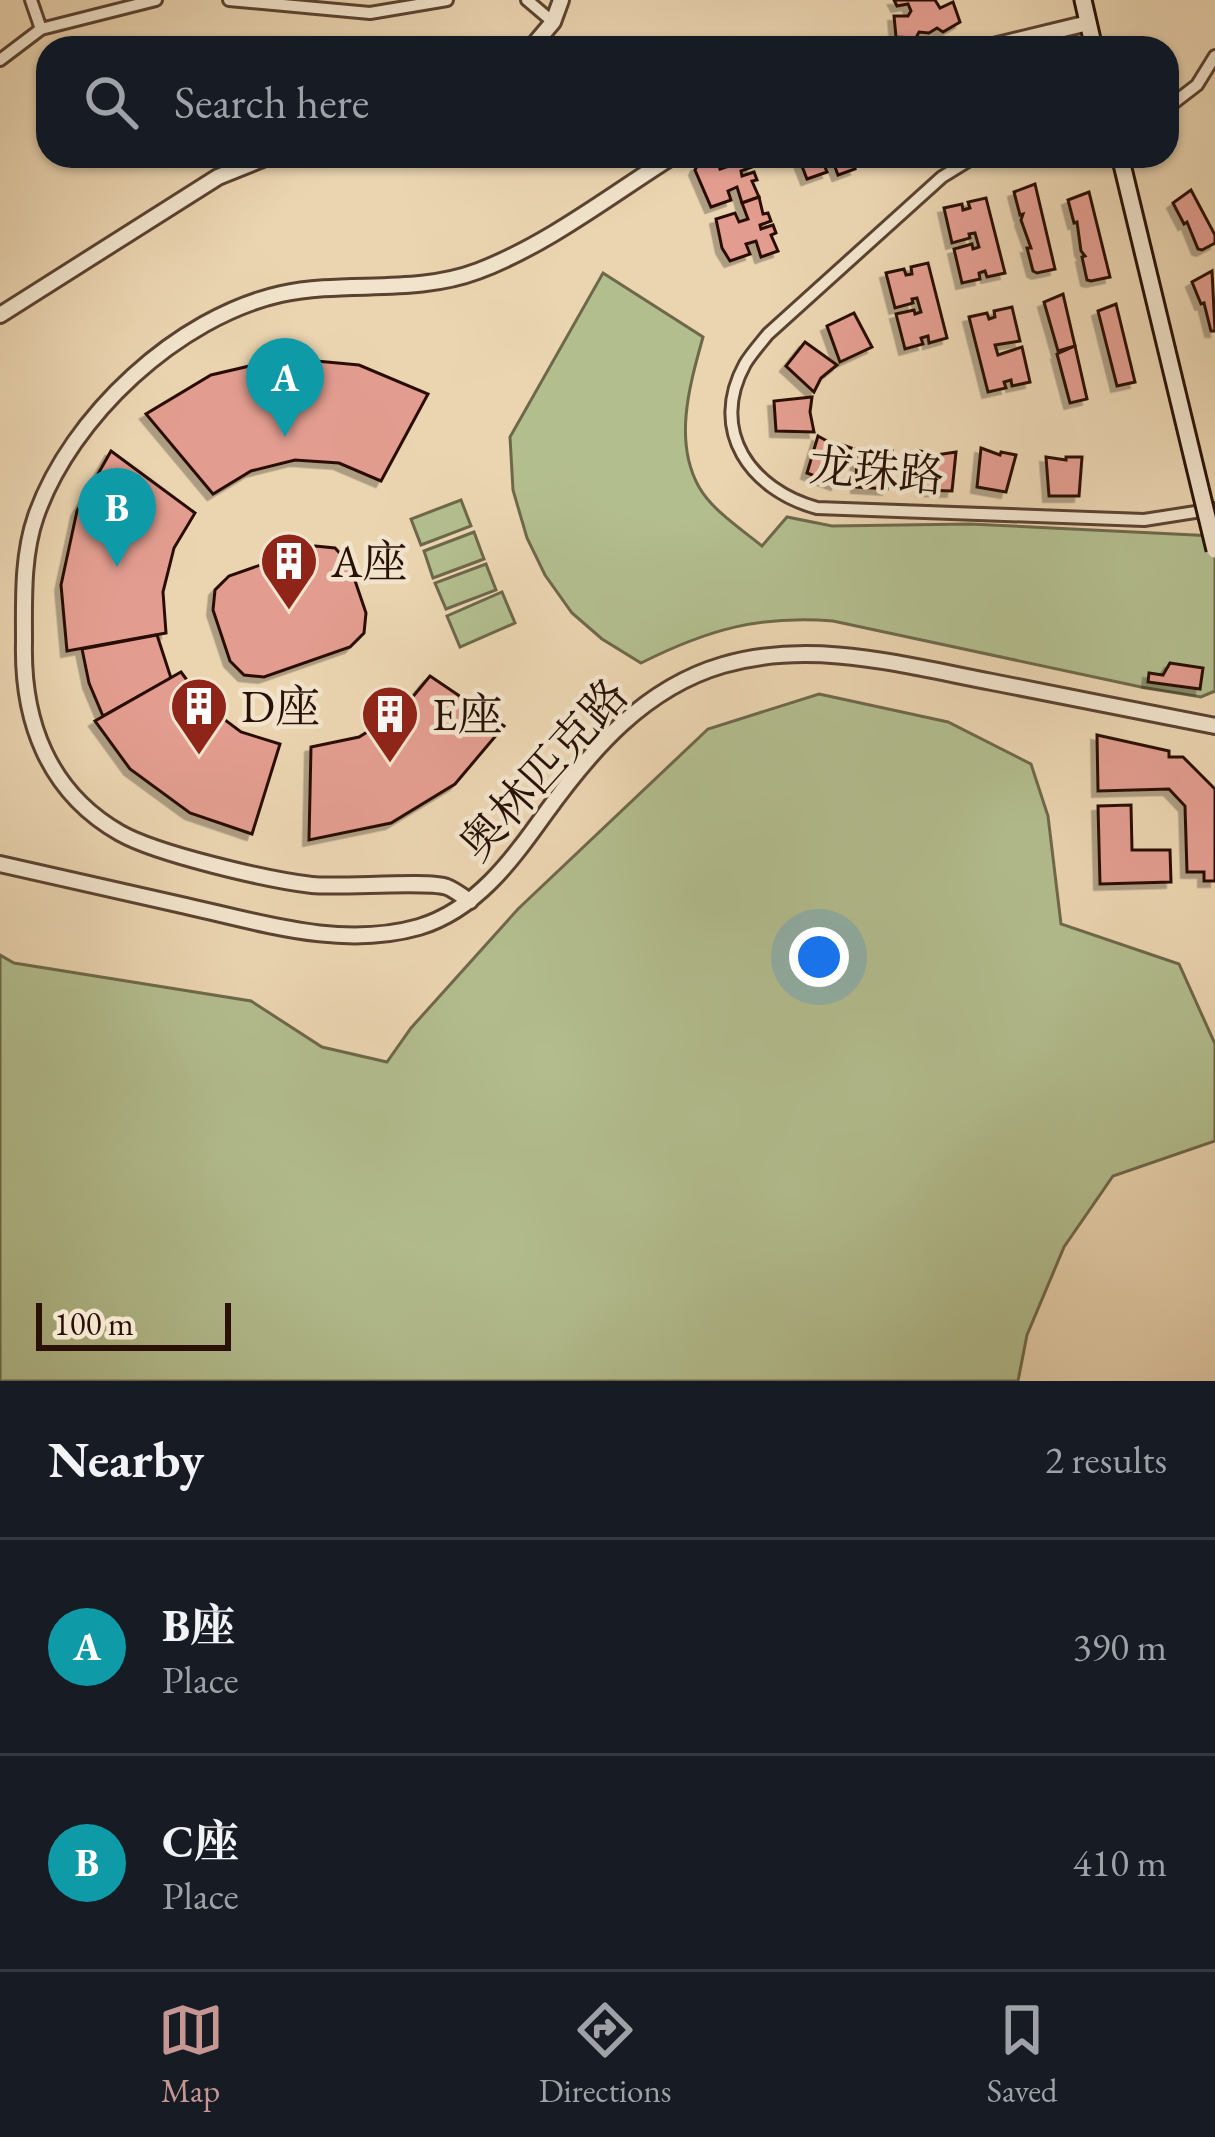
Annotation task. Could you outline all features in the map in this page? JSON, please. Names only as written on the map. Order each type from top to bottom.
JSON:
[{"type":"main road","points":[[1083,0],[1091,36]]},
{"type":"main road","points":[[1123,168],[1215,550]]},
{"type":"street","points":[[31,0],[41,29]]},
{"type":"street","points":[[0,59],[41,29],[157,0]]},
{"type":"street","points":[[229,0],[370,13],[446,0]]},
{"type":"street","points":[[527,0],[553,22]]},
{"type":"street","points":[[541,36],[553,22],[561,0]]},
{"type":"street","points":[[1033,36],[1088,22]]},
{"type":"street","points":[[1179,99],[1197,85],[1215,56]]},
{"type":"street","points":[[0,315],[218,177],[240,168]]},
{"type":"street","points":[[470,901],[443,885],[309,885],[161,850],[121,833],[83,806],[51,770],[32,726],[23,671],[25,572],[35,519],[54,474],[86,428],[142,368],[192,328],[237,306],[285,293],[433,284],[479,271],[654,168]]},
{"type":"street","name":"龙珠路","points":[[959,168],[925,192],[768,334],[745,364],[733,394],[732,422],[748,466],[788,500],[817,508],[1144,520],[1215,509]]},
{"type":"street","name":"奥林匹克路","points":[[0,864],[304,933],[363,936],[421,926],[470,901],[510,863],[575,772],[618,726],[665,690],[722,665],[785,653],[851,655],[1215,726]]},
{"type":"green space","points":[[603,273],[703,337],[686,412],[691,469],[711,504],[762,546],[787,517],[832,526],[970,524],[1215,536],[1215,691],[1201,697],[1141,687],[833,621],[781,620],[734,627],[641,663],[602,639],[572,613],[545,575],[527,538],[513,490],[510,437]]},
{"type":"green space","points":[[461,500],[471,526],[421,545],[411,519]]},
{"type":"green space","points":[[474,532],[484,559],[433,578],[424,551]]},
{"type":"green space","points":[[486,564],[496,590],[446,609],[435,583]]},
{"type":"green space","points":[[502,592],[515,623],[460,647],[447,616]]},
{"type":"green space","points":[[819,694],[948,722],[1031,764],[1048,816],[1061,924],[1179,964],[1215,1044],[1215,1141],[1113,1176],[1064,1247],[1027,1335],[1018,1381],[0,1381],[0,955],[14,963],[251,1001],[322,1047],[387,1062],[411,1028],[518,909],[708,729]]},
{"type":"building","points":[[894,0],[935,0],[940,8],[953,2],[960,22],[943,32],[937,28],[917,36],[896,36],[894,16],[908,16],[911,11],[908,4],[897,6]]},
{"type":"building","points":[[749,168],[741,171],[742,176],[754,172],[757,180],[752,181],[759,197],[742,203],[737,187],[728,191],[731,200],[711,207],[695,170]]},
{"type":"building","points":[[803,168],[825,168],[827,172],[807,179]]},
{"type":"building","points":[[1035,184],[1055,269],[1037,273],[1014,192]]},
{"type":"building","points":[[1191,190],[1215,235],[1215,243],[1202,250],[1173,203]]},
{"type":"building","points":[[1089,192],[1110,277],[1091,281],[1068,200]]},
{"type":"building","points":[[759,197],[763,214],[768,213],[771,221],[760,225],[761,229],[773,225],[776,233],[771,235],[778,251],[761,257],[756,241],[746,244],[750,254],[730,261],[716,219],[735,213],[739,222],[748,219],[742,203]]},
{"type":"building","points":[[986,198],[1005,273],[987,277],[985,271],[979,273],[980,279],[962,283],[954,249],[979,247],[975,233],[952,243],[944,208],[962,204],[963,210],[970,208],[968,202]]},
{"type":"building","points":[[928,263],[947,338],[929,343],[928,336],[921,338],[923,344],[905,349],[896,314],[921,312],[917,298],[895,308],[886,273],[904,269],[906,275],[912,274],[911,267]]},
{"type":"building","points":[[1212,271],[1215,331],[1211,331],[1192,282]]},
{"type":"building","points":[[1063,294],[1075,346],[1058,351],[1044,302]]},
{"type":"building","points":[[1116,304],[1135,382],[1117,386],[1098,311]]},
{"type":"building","points":[[1012,307],[1020,341],[995,345],[998,355],[1022,347],[1030,382],[1012,386],[1011,380],[1004,382],[1006,388],[988,392],[969,317],[987,313],[989,319],[995,317],[994,311]]},
{"type":"building","points":[[854,313],[872,347],[840,362],[827,326]]},
{"type":"building","points":[[805,342],[837,365],[821,378],[814,392],[786,366]]},
{"type":"building","points":[[1075,346],[1087,399],[1070,403],[1057,354]]},
{"type":"building","points":[[284,358],[359,365],[428,394],[381,481],[339,463],[295,460],[251,471],[213,494],[146,414],[211,375]]},
{"type":"building","points":[[812,397],[814,432],[776,431],[774,401]]},
{"type":"building","points":[[818,436],[851,448],[836,484],[807,473]]},
{"type":"building","points":[[981,448],[1016,455],[1006,492],[977,487]]},
{"type":"building","points":[[856,449],[892,451],[887,489],[857,487]]},
{"type":"building","points":[[111,451],[195,513],[174,548],[163,592],[166,633],[67,651],[61,585],[77,511]]},
{"type":"building","points":[[920,451],[956,452],[952,491],[922,490]]},
{"type":"building","points":[[1046,457],[1082,457],[1079,496],[1049,496]]},
{"type":"building","name":"A座","points":[[315,546],[335,548],[349,563],[366,613],[364,633],[350,647],[264,677],[244,675],[230,661],[213,610],[215,590],[229,576]]},
{"type":"building","points":[[157,635],[171,678],[103,716],[82,649]]},
{"type":"building","points":[[1170,663],[1203,668],[1200,689],[1148,682],[1149,673],[1163,675]]},
{"type":"building","name":"D座","points":[[181,672],[205,705],[241,732],[280,744],[252,834],[190,813],[130,769],[95,721]]},
{"type":"building","name":"E座","points":[[430,676],[504,726],[455,784],[391,823],[309,840],[311,747],[359,737],[401,711]]},
{"type":"building","points":[[1097,735],[1183,757],[1215,789],[1215,881],[1204,881],[1204,872],[1187,872],[1185,806],[1169,789],[1098,791]]},
{"type":"building","points":[[1131,805],[1132,850],[1170,850],[1171,882],[1100,884],[1098,806]]},
{"type":"place","name":"B座","points":[[285,437]]},
{"type":"place","name":"C座","points":[[117,567]]},
{"type":"place","name":"A座","points":[[289,612]]},
{"type":"place","name":"D座","points":[[199,757]]},
{"type":"place","name":"E座","points":[[390,765]]}]
